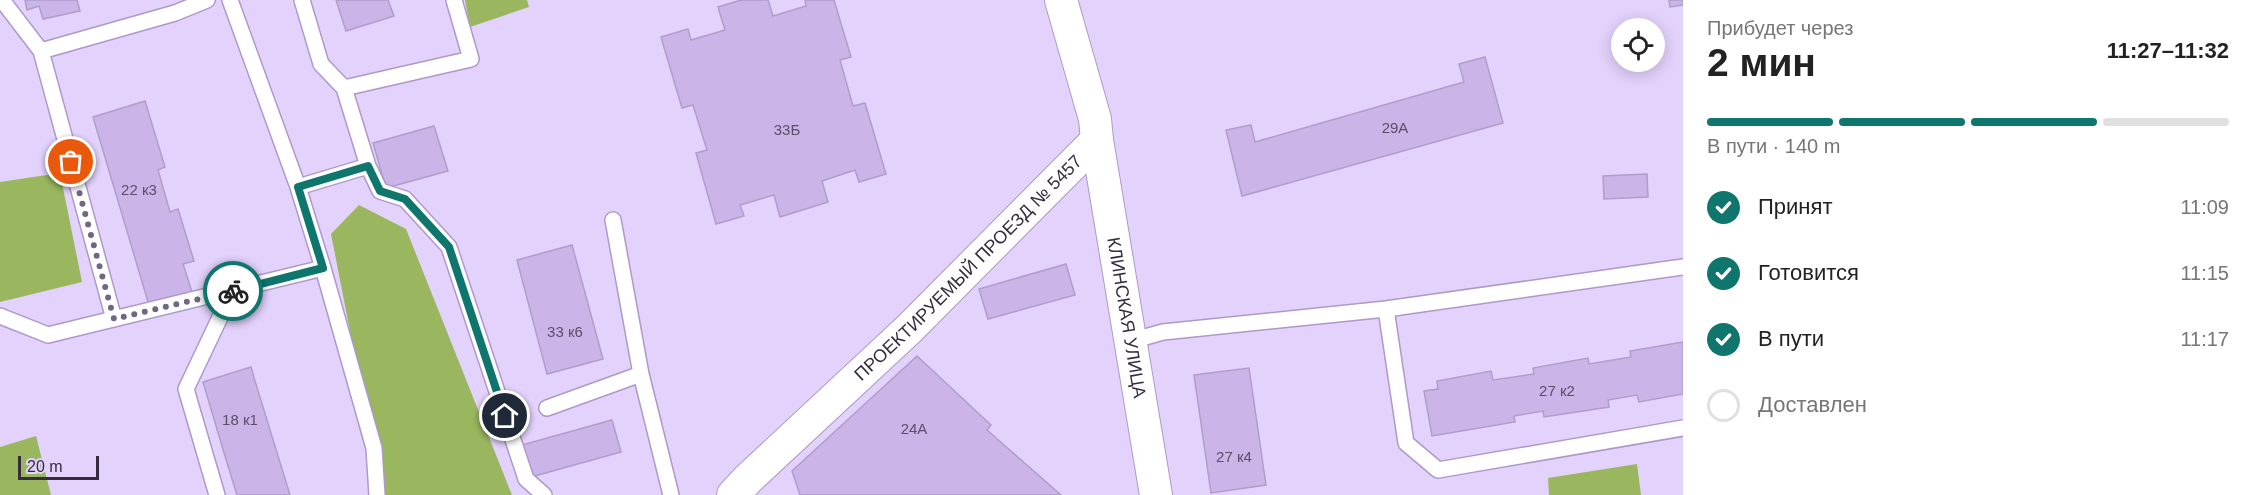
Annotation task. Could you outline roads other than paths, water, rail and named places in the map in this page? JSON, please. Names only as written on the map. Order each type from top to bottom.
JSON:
[{"type":"street","name":"ПРОЕКТИРУЕМЫЙ ПРОЕЗД № 5457","points":[[733,495],[909,329],[1097,140],[1095,119],[1060,0]]},
{"type":"street","name":"КЛИНСКАЯ УЛИЦА","points":[[1097,140],[1156,495]]},
{"type":"lane","points":[[2,0],[41,51],[114,319]]},
{"type":"lane","points":[[41,51],[175,13],[207,0]]},
{"type":"lane","points":[[230,0],[298,187],[323,268],[374,448],[377,495]]},
{"type":"lane","points":[[302,0],[321,64],[344,88],[368,166],[380,191],[405,199],[449,247],[526,479],[544,495]]},
{"type":"lane","points":[[344,88],[471,59],[454,0]]},
{"type":"lane","points":[[298,187],[368,166]]},
{"type":"lane","points":[[613,219],[641,374],[671,495]]},
{"type":"lane","points":[[1131,341],[1163,332],[1386,309],[1683,267]]},
{"type":"lane","points":[[0,316],[48,335],[323,268]]},
{"type":"lane","points":[[217,495],[186,389],[234,291]]},
{"type":"lane","points":[[1386,309],[1406,443],[1438,470],[1683,428]]},
{"type":"lane","points":[[547,408],[641,374]]}]
